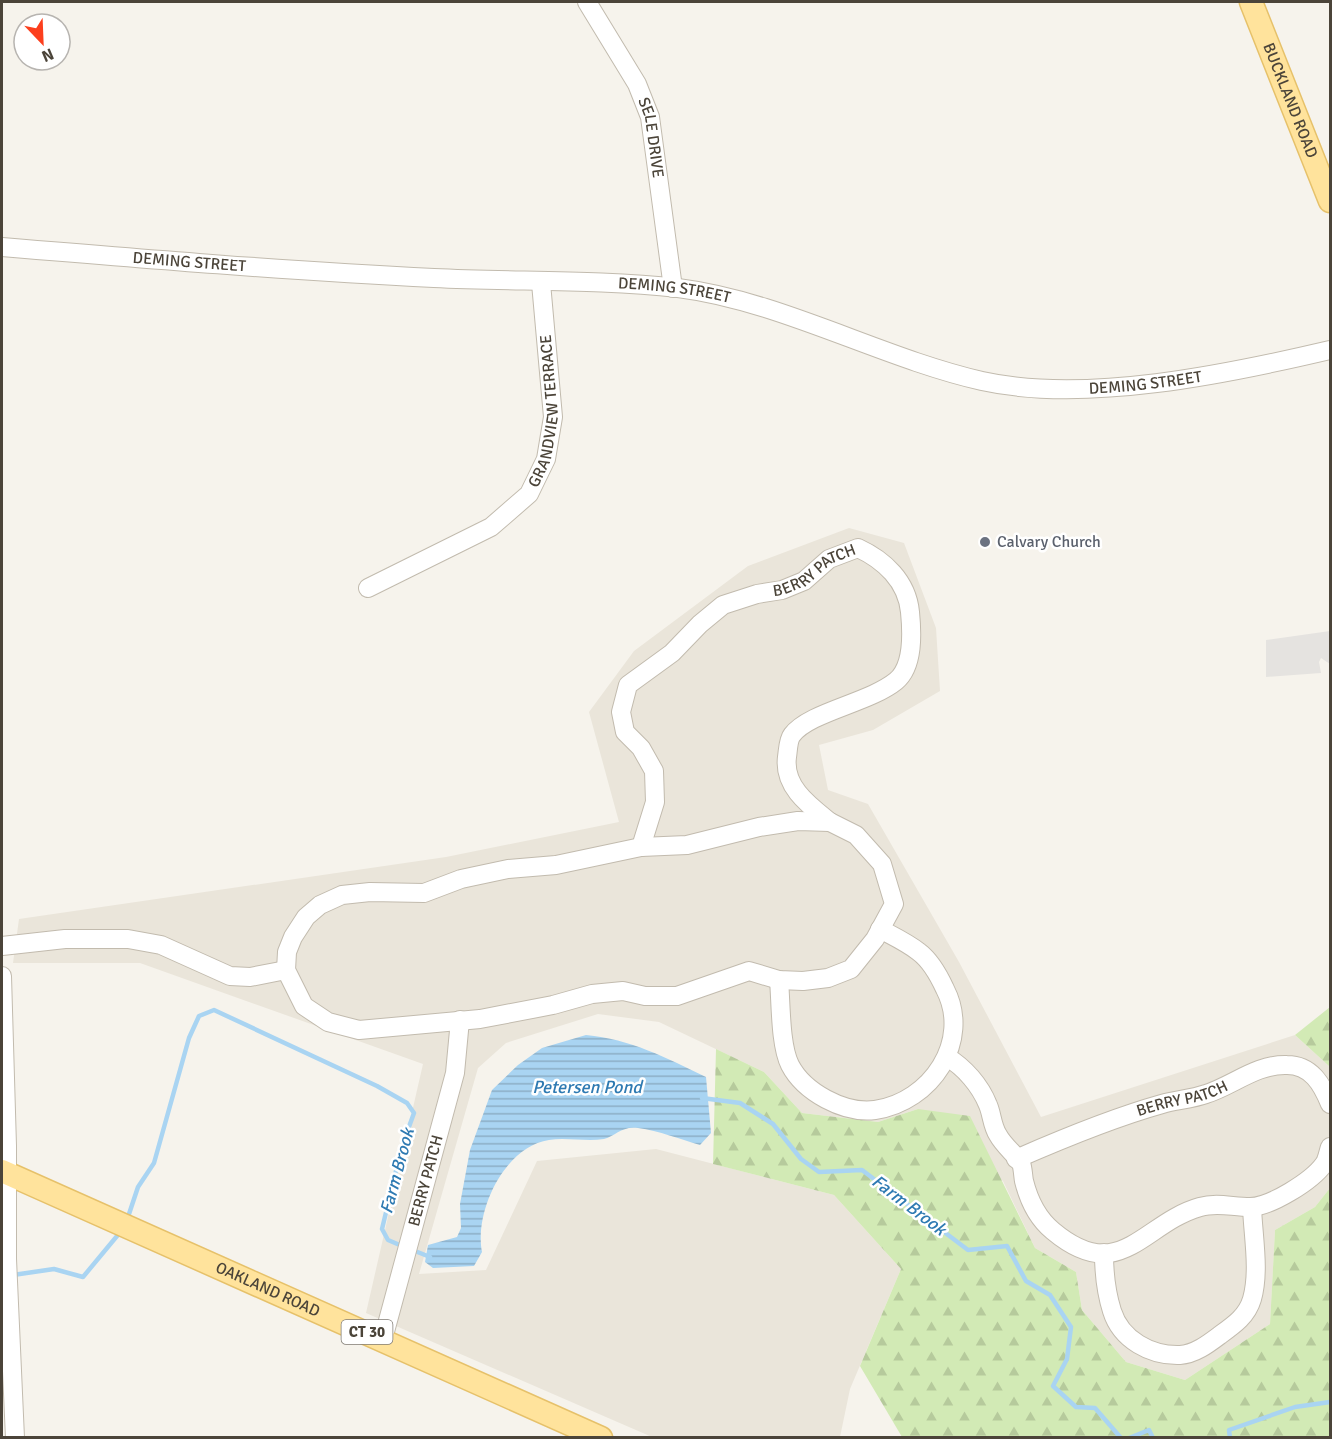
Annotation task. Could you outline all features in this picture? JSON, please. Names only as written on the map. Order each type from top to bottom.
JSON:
[{"type":"main road","name":"BUCKLAND ROAD","points":[[1251,2],[1330,201]]},
{"type":"main road","name":"OAKLAND ROAD","points":[[4,1172],[601,1437]]},
{"type":"street","name":"SELE DRIVE","points":[[587,2],[638,84],[650,117],[673,288]]},
{"type":"street","name":"DEMING STREET","points":[[2,247],[270,269],[673,288],[706,292],[982,381],[1030,388],[1087,388],[1158,382],[1246,369],[1330,350]]},
{"type":"street","name":"GRANDVIEW TERRACE","points":[[368,588],[491,527],[529,494],[546,459],[553,417],[541,283]]},
{"type":"street","name":"BERRY PATCH","points":[[641,847],[656,802],[654,771],[641,748],[625,732],[621,712],[628,685],[672,653],[723,605],[757,594],[782,590],[804,581],[829,559],[858,548],[887,566],[901,583],[909,603],[910,654],[898,680],[866,698],[806,721],[790,737],[786,761],[790,779],[801,799],[830,822],[856,835],[882,864],[894,904],[851,969],[828,978],[803,981],[779,980],[748,971],[677,996],[645,996],[623,991],[592,994],[553,1005],[460,1020],[359,1030],[328,1022],[304,1006],[286,970],[290,945],[306,917],[320,905],[342,895],[370,892],[424,893],[461,879],[508,869],[556,865],[641,847],[687,844],[798,821],[830,822]]},
{"type":"street","points":[[779,980],[789,1063],[798,1079],[829,1100],[848,1107],[874,1110],[898,1102],[920,1089],[941,1069],[952,1047],[955,1023],[951,1000],[937,972],[920,953],[880,928]]},
{"type":"street","points":[[2,946],[65,939],[128,939],[161,945],[230,976],[250,977],[286,970]]},
{"type":"street","points":[[2,976],[4,1172],[15,1437]]},
{"type":"street","name":"BERRY PATCH","points":[[383,1339],[455,1073],[460,1020]]},
{"type":"street","points":[[947,1057],[960,1065],[988,1104],[996,1132],[1021,1164],[1035,1212],[1051,1230],[1086,1252],[1124,1249],[1141,1242],[1175,1218],[1199,1207],[1220,1203],[1252,1207],[1278,1198],[1304,1182],[1324,1164],[1330,1148]]},
{"type":"street","name":"BERRY PATCH","points":[[1017,1159],[1161,1104],[1207,1094],[1263,1067],[1288,1065],[1310,1070],[1325,1091],[1330,1104]]},
{"type":"street","points":[[1104,1252],[1104,1277],[1112,1313],[1121,1327],[1134,1342],[1154,1353],[1181,1355],[1203,1348],[1241,1320],[1252,1299],[1255,1273],[1252,1207]]},
{"type":"shaded area","points":[[849,528],[904,543],[936,628],[940,691],[873,730],[819,745],[828,790],[868,804],[959,962],[1041,1117],[1295,1035],[1330,1067],[1330,1188],[1315,1207],[1275,1230],[1270,1324],[1185,1380],[1126,1362],[1082,1310],[1076,1272],[1035,1248],[1003,1181],[918,1109],[878,1122],[802,1113],[764,1072],[659,1022],[598,1014],[506,1043],[478,1068],[419,1274],[486,1270],[537,1161],[656,1149],[834,1195],[901,1269],[850,1389],[840,1437],[652,1437],[366,1313],[423,1064],[140,963],[13,963],[19,919],[446,857],[619,822],[589,712],[634,651],[748,566]]},
{"type":"shaded area","points":[[1330,631],[1330,664],[1321,658],[1319,662],[1321,673],[1266,677],[1266,640]]},
{"type":"green space","points":[[1330,1007],[1330,1067],[1295,1035]]},
{"type":"green space","points":[[716,1049],[764,1072],[802,1113],[878,1122],[918,1109],[970,1116],[1035,1248],[1076,1272],[1082,1310],[1126,1362],[1185,1380],[1270,1324],[1275,1230],[1315,1207],[1330,1188],[1330,1437],[902,1437],[860,1366],[901,1269],[834,1195],[713,1164]]},
{"type":"water","name":"Petersen Pond","points":[[586,1035],[633,1045],[706,1077],[711,1133],[700,1145],[654,1131],[632,1128],[604,1139],[556,1139],[533,1145],[519,1154],[506,1167],[496,1183],[483,1218],[482,1252],[474,1266],[433,1268],[425,1262],[428,1245],[457,1237],[461,1228],[460,1204],[470,1150],[492,1090],[518,1065],[542,1048]]},
{"type":"waterway","name":"Farm Brook","points":[[127,1220],[138,1187],[154,1163],[189,1038],[199,1016],[214,1010],[377,1086],[407,1103],[414,1113],[402,1146],[382,1229],[388,1240],[402,1246]]},
{"type":"waterway","name":"Farm Brook","points":[[702,1098],[740,1103],[773,1124],[801,1159],[819,1172],[862,1170],[968,1250],[1007,1246],[1026,1281],[1050,1295],[1071,1327],[1067,1359],[1053,1386],[1076,1407],[1095,1408],[1121,1438]]},
{"type":"waterway","name":"Farm Brook","points":[[13,1275],[54,1269],[83,1277],[122,1230]]},
{"type":"waterway","name":"Farm Brook","points":[[410,1249],[430,1257]]},
{"type":"waterway","name":"Farm Brook","points":[[1230,1438],[1229,1430],[1295,1407],[1330,1402]]},
{"type":"waterway","name":"Farm Brook","points":[[1129,1438],[1149,1430],[1153,1438]]},
{"type":"place","name":"Calvary Church","points":[[985,542]]}]
